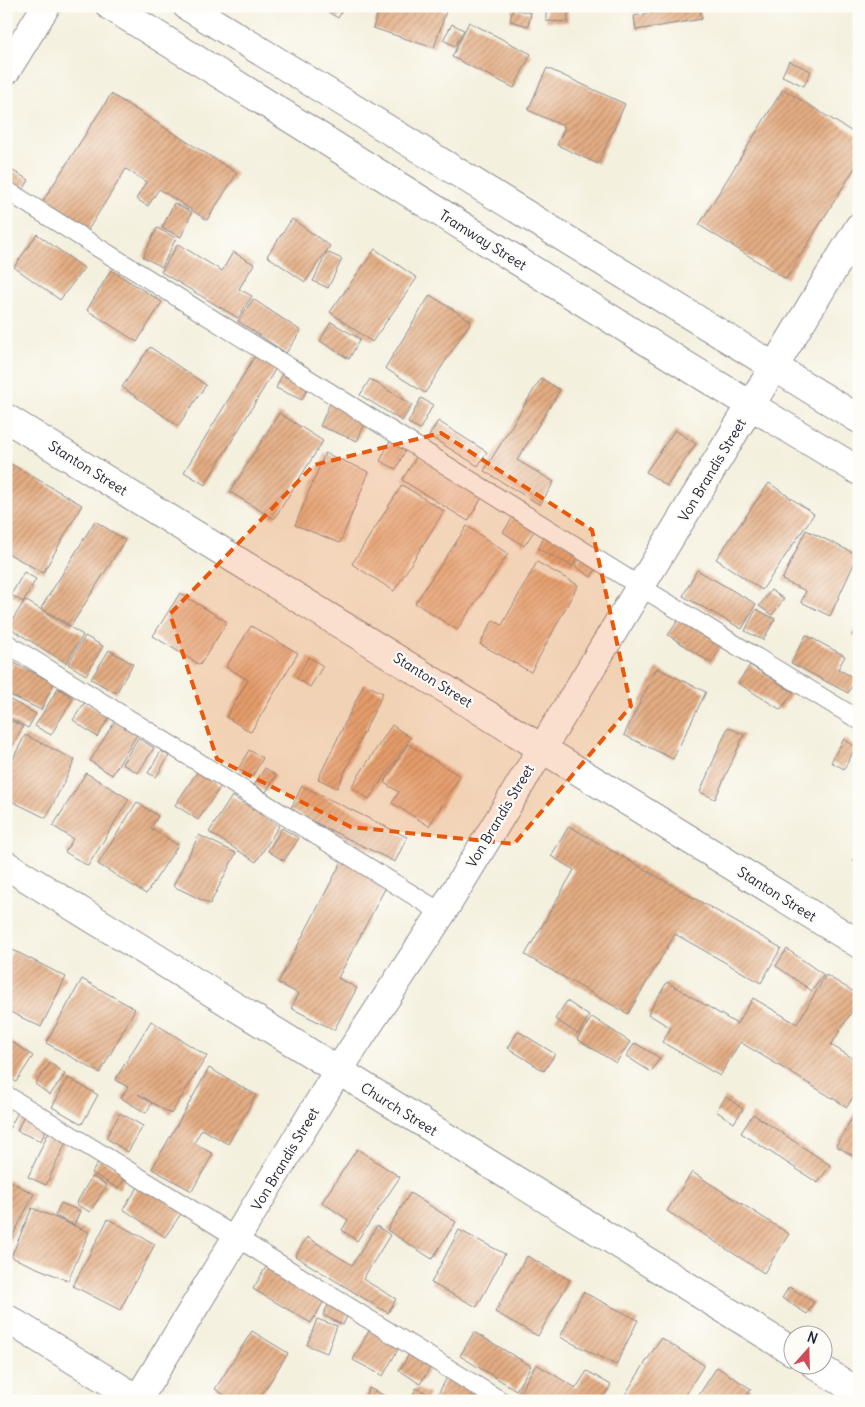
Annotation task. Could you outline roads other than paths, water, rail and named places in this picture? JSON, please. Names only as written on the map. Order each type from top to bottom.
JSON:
[{"type":"street","points":[[6,71],[46,6]]},
{"type":"street","name":"Tramway Street","points":[[110,6],[750,406],[859,471]]},
{"type":"street","points":[[187,6],[859,419]]},
{"type":"street","points":[[275,108],[295,71]]},
{"type":"street","points":[[403,190],[428,154]]},
{"type":"street","name":"Von Brandis Street","points":[[138,1400],[338,1071],[442,913],[859,227]]},
{"type":"street","name":"Stanton Street","points":[[6,418],[859,944]]},
{"type":"street","name":"Church Street","points":[[6,866],[782,1345]]},
{"type":"street","points":[[6,1318],[138,1400]]},
{"type":"street","points":[[830,1374],[859,1392]]},
{"type":"lane","points":[[6,190],[641,587],[859,720]]},
{"type":"lane","points":[[6,643],[442,913]]},
{"type":"lane","points":[[6,1095],[501,1401]]}]
